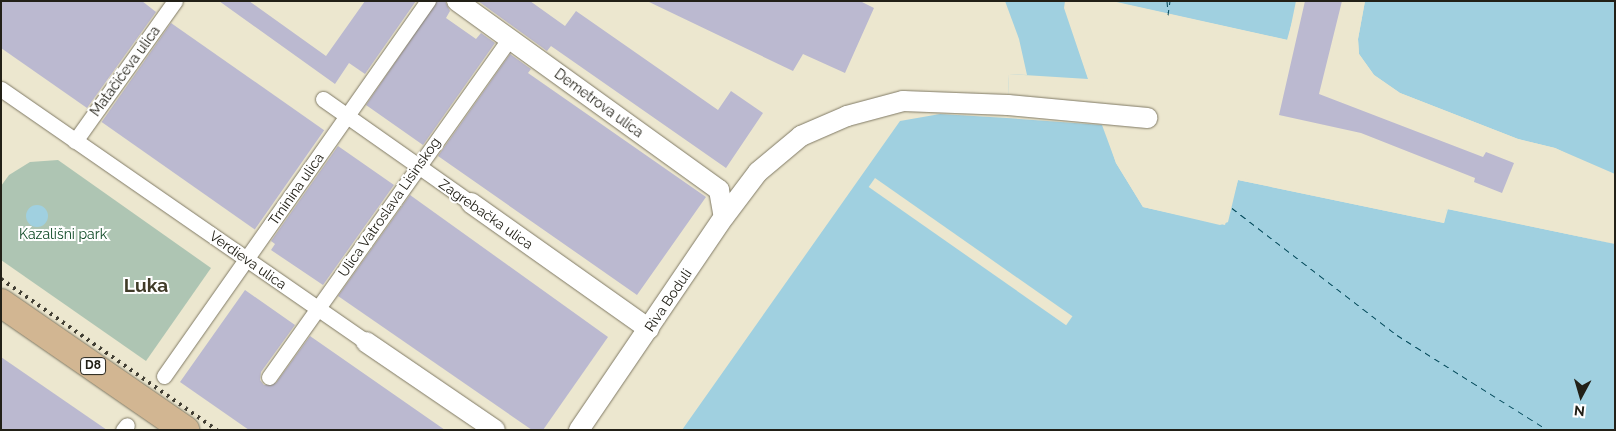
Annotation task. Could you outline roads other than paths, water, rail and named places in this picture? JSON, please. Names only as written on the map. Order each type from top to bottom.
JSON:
[{"type":"main road","name":"D8","points":[[1,303],[185,430]]},
{"type":"street","name":"Matačićeva ulica","points":[[76,141],[175,1]]},
{"type":"street","name":"Trninina ulica","points":[[164,376],[428,1]]},
{"type":"street","name":"Demetrova ulica","points":[[457,1],[712,185],[723,199],[724,216]]},
{"type":"street","name":"Ulica Vatroslava Lisinskog","points":[[269,377],[510,38]]},
{"type":"street","name":"Verdieva ulica","points":[[1,89],[317,309],[495,430]]},
{"type":"street","name":"Zagrebačka ulica","points":[[323,99],[649,329]]},
{"type":"street","name":"Riva Boduli","points":[[579,430],[724,216],[758,172],[801,136],[826,123],[867,109],[920,100],[1100,111],[1147,118]]},
{"type":"street","name":"Riva Boduli","points":[[712,185],[726,184],[758,172]]},
{"type":"water","points":[[1005,1],[1065,1],[1065,8],[1116,163],[1143,207],[1220,225],[1228,222],[1238,180],[1444,223],[1447,209],[1615,244],[1615,430],[682,430],[900,121],[940,114],[1007,118],[1009,74],[1027,75],[1019,39]]},
{"type":"water","points":[[1112,1],[1296,1],[1288,40]]},
{"type":"water","points":[[1365,1],[1615,1],[1615,174],[1555,148],[1518,139],[1400,93],[1374,75],[1359,54],[1358,39]]},
{"type":"water","points":[[37,205],[45,208],[48,216],[45,224],[37,227],[29,224],[26,216],[29,208]]},
{"type":"railway","points":[[1,279],[217,430]]},
{"type":"district","name":"Luka","points":[[146,286]]},
{"type":"park label","name":"Kazališni park","points":[[63,234]]}]
